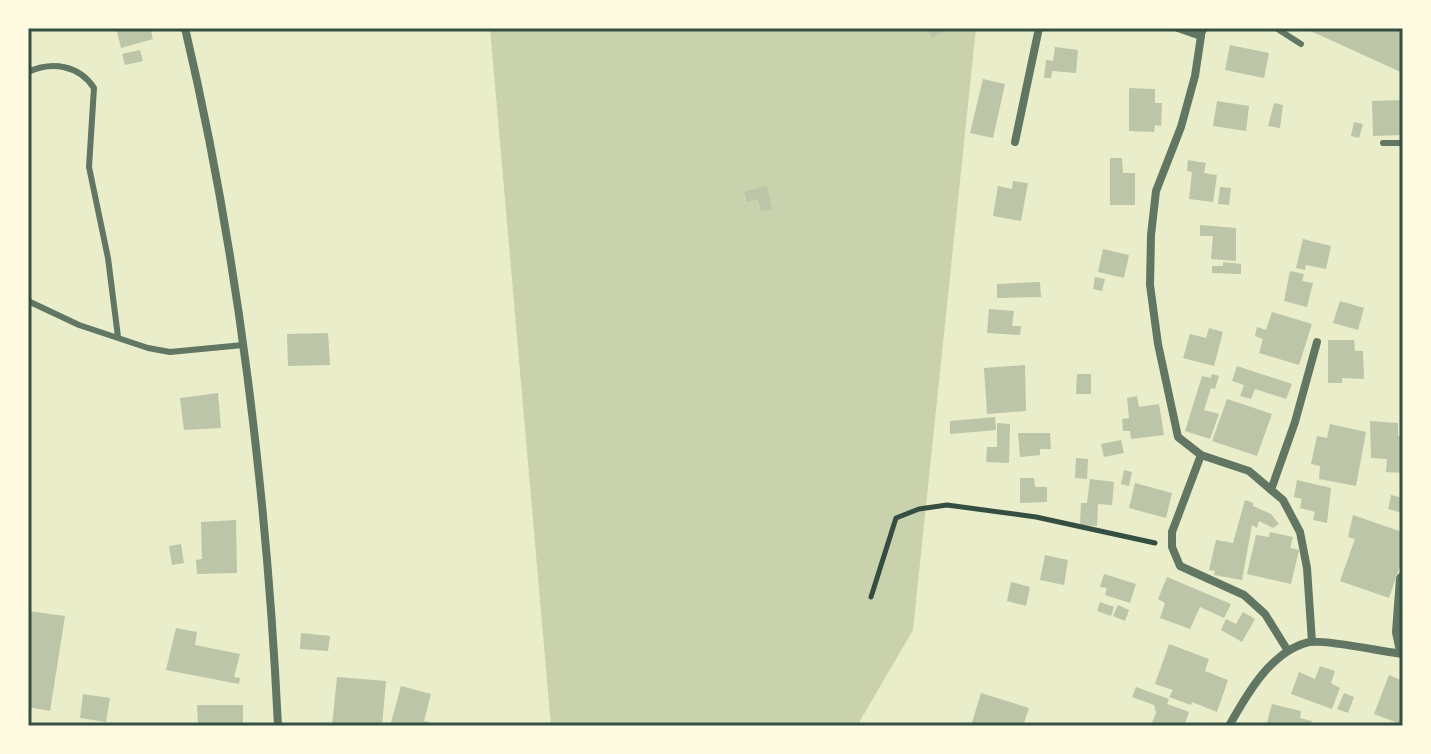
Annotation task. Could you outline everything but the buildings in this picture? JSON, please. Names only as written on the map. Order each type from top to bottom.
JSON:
[{"type":"street","points":[[185,28],[204,108],[243,345],[273,613],[278,726]]},
{"type":"street","points":[[1015,142],[1039,28]]},
{"type":"street","points":[[1178,28],[1203,32],[1181,127],[1156,191],[1150,285],[1158,344],[1178,437],[1201,455],[1249,471],[1283,500],[1300,532],[1307,568],[1312,642]]},
{"type":"street","points":[[1271,490],[1295,422],[1317,342]]},
{"type":"street","points":[[1201,455],[1172,532],[1172,547],[1180,566],[1244,595],[1265,614],[1288,651]]},
{"type":"street","points":[[1229,726],[1259,680],[1281,654],[1288,651],[1312,642],[1403,652],[1399,632],[1403,579]]},
{"type":"lane","points":[[1276,28],[1301,44]]},
{"type":"lane","points":[[28,72],[39,67],[66,67],[89,80],[94,88],[89,167],[108,258],[118,337]]},
{"type":"lane","points":[[1383,143],[1403,143]]},
{"type":"lane","points":[[28,301],[79,325],[148,348],[170,352],[243,345]]},
{"type":"path","points":[[871,597],[896,518],[919,509],[947,505],[1036,517],[1172,547]]},
{"type":"green space","points":[[490,28],[976,28],[913,630],[857,726],[551,726]]}]
